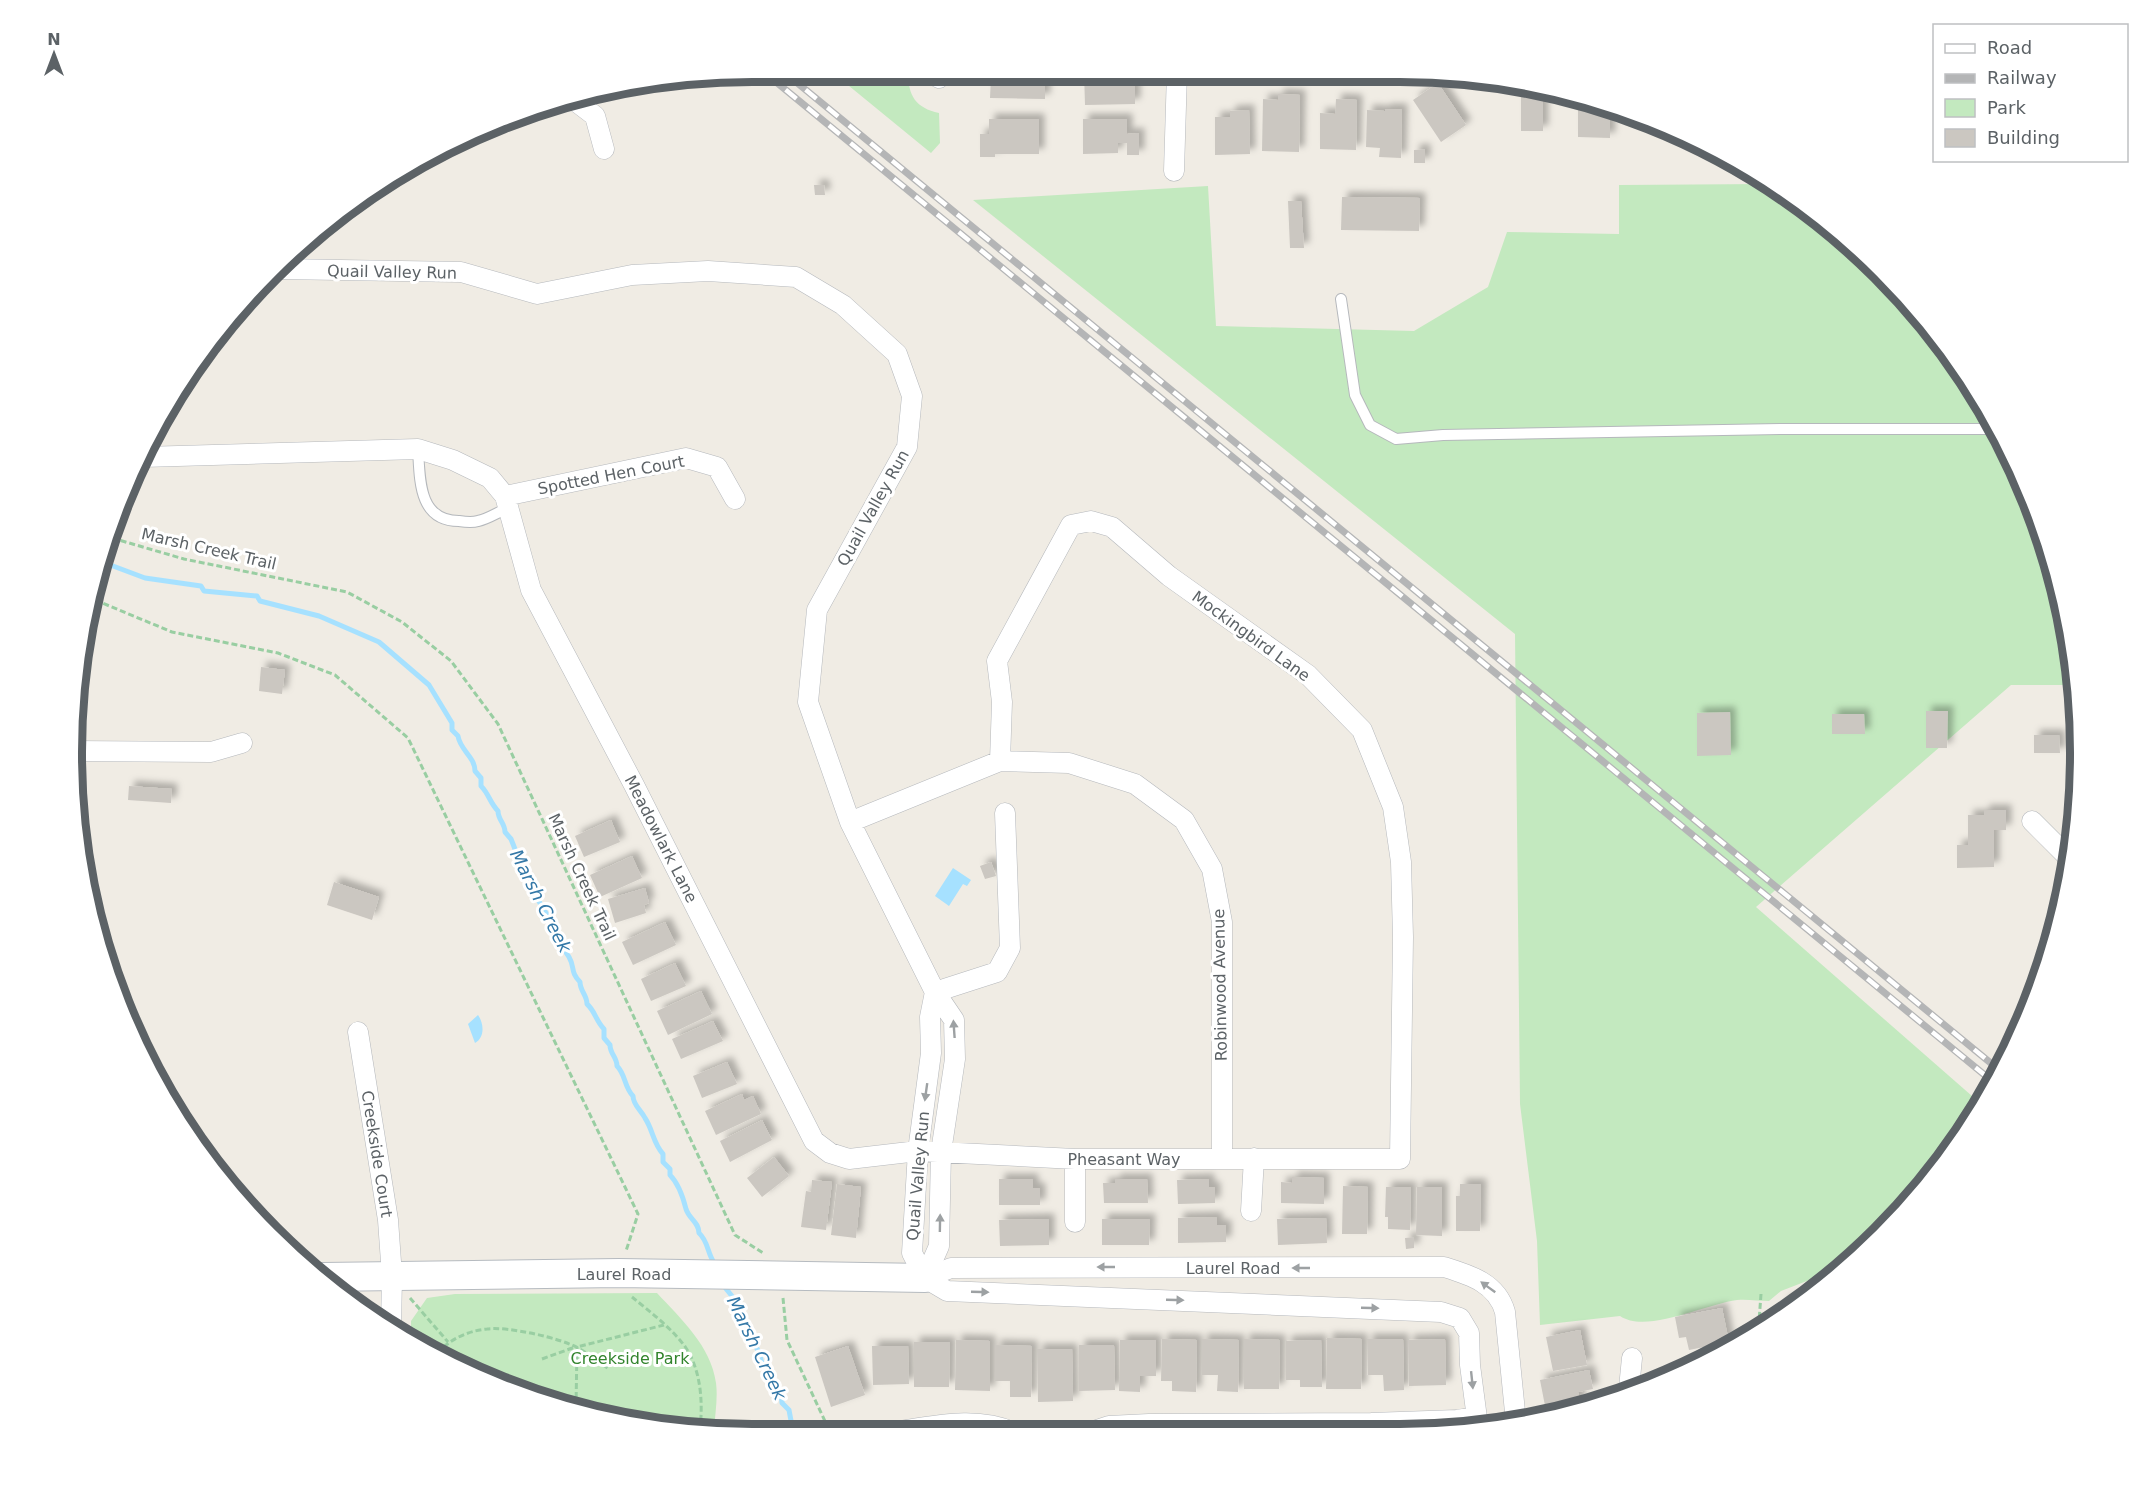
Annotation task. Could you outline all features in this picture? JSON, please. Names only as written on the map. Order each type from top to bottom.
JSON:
[{"type":"street","points":[[1174,171],[1177,82]]},
{"type":"street","points":[[580,105],[595,116],[604,149]]},
{"type":"street","name":"Quail Valley Run","points":[[289,269],[462,272],[537,294],[632,275],[708,271],[796,277],[843,305],[897,354],[912,396],[908,447],[817,610],[808,702],[850,822],[935,992],[954,1020],[955,1059],[940,1152],[939,1246],[925,1278]]},
{"type":"street","points":[[152,457],[418,449],[453,460],[490,478],[506,502]]},
{"type":"street","name":"Spotted Hen Court","points":[[506,502],[686,458],[717,467],[735,499]]},
{"type":"street","name":"Meadowlark Lane","points":[[506,502],[531,590],[639,794],[814,1141],[830,1153],[849,1159]]},
{"type":"street","name":"Mockingbird Lane","points":[[1000,761],[1002,702],[997,661],[1071,525],[1091,521],[1112,527],[1169,576],[1308,675],[1362,730],[1393,807],[1401,862],[1403,937],[1400,1159]]},
{"type":"street","points":[[82,752],[211,752],[242,743]]},
{"type":"street","name":"Robinwood Avenue","points":[[850,822],[1000,761],[1069,763],[1135,784],[1184,820],[1212,869],[1222,921],[1222,1159]]},
{"type":"street","points":[[935,992],[997,972],[1010,948],[1005,813]]},
{"type":"street","points":[[2032,821],[2062,851]]},
{"type":"street","name":"Quail Valley Run","points":[[925,1278],[912,1253],[918,1151],[931,1053],[930,1017],[935,992]]},
{"type":"street","name":"Creekside Court","points":[[358,1032],[388,1220],[392,1276],[391,1318]]},
{"type":"street","name":"Pheasant Way","points":[[849,1159],[918,1151],[1075,1159],[1400,1159]]},
{"type":"street","points":[[1251,1211],[1254,1158]]},
{"type":"street","points":[[1075,1159],[1075,1222]]},
{"type":"street","name":"Laurel Road","points":[[335,1277],[619,1273],[925,1278],[951,1268],[1444,1267],[1466,1274],[1492,1288],[1502,1299],[1515,1413]]},
{"type":"street","name":"Laurel Road","points":[[925,1278],[947,1291],[1442,1312],[1460,1318],[1469,1333],[1477,1419]]},
{"type":"street","points":[[1630,1382],[1632,1358]]},
{"type":"street","points":[[1428,1423],[1461,1420]]},
{"type":"street","points":[[949,1424],[982,1424]]},
{"type":"lane","points":[[1341,298],[1355,395],[1370,425],[1396,440],[1443,435],[1714,430],[1986,429]]},
{"type":"lane","points":[[418,449],[420,483],[425,502],[434,513],[450,521],[477,522],[506,502]]},
{"type":"path","name":"Marsh Creek Trail","points":[[117,540],[184,559],[347,592],[402,622],[451,661],[498,724],[735,1235],[761,1251],[780,1274]]},
{"type":"path","points":[[100,602],[172,632],[278,653],[335,675],[408,738],[638,1214],[619,1273],[624,1291],[664,1324],[686,1348],[695,1368],[701,1391],[700,1421]]},
{"type":"path","points":[[780,1274],[787,1340],[826,1424]]},
{"type":"path","points":[[392,1276],[448,1342]]},
{"type":"path","points":[[1760,1318],[1761,1294]]},
{"type":"path","points":[[542,1359],[577,1347],[664,1324]]},
{"type":"path","points":[[443,1347],[464,1334],[488,1328],[541,1334],[577,1347],[609,1369]]},
{"type":"path","points":[[576,1400],[577,1347]]},
{"type":"green space","points":[[844,82],[908,82],[915,100],[924,108],[939,113],[940,143],[931,153]]},
{"type":"green space","points":[[1754,184],[1807,221],[1841,249],[1903,311],[1957,380],[2000,456],[2018,496],[2047,579],[2057,622],[2066,685],[2011,685],[1756,907],[1974,1098],[1931,1161],[1873,1227],[1841,1257],[1816,1277],[1781,1291],[1769,1301],[1737,1300],[1645,1322],[1631,1321],[1620,1316],[1540,1325],[1537,1241],[1520,1104],[1515,634],[973,200],[1208,186],[1216,326],[1414,331],[1488,287],[1507,232],[1619,234],[1619,185]]},
{"type":"green space","name":"Creekside Park","points":[[657,1293],[694,1334],[708,1357],[717,1389],[715,1422],[665,1418],[579,1401],[496,1372],[411,1330],[411,1321],[427,1298],[455,1294]]},
{"type":"water","points":[[953,868],[971,880],[967,886],[963,884],[949,906],[935,896]]},
{"type":"water","points":[[478,1015],[482,1030],[481,1038],[475,1043],[468,1024]]},
{"type":"building","points":[[991,82],[1045,82],[1045,99],[990,98]]},
{"type":"building","points":[[1084,82],[1135,84],[1135,104],[1085,105]]},
{"type":"building","points":[[1439,84],[1466,125],[1441,142],[1413,100]]},
{"type":"building","points":[[1278,94],[1300,95],[1299,152],[1262,151],[1263,99],[1278,100]]},
{"type":"building","points":[[1521,94],[1543,98],[1543,131],[1521,131]]},
{"type":"building","points":[[1336,99],[1357,100],[1356,150],[1320,149],[1320,113],[1335,114]]},
{"type":"building","points":[[1578,107],[1610,116],[1610,138],[1578,137]]},
{"type":"building","points":[[1385,109],[1402,109],[1401,158],[1379,157],[1380,148],[1366,147],[1367,110],[1385,111]]},
{"type":"building","points":[[1249,110],[1250,154],[1215,155],[1215,117],[1230,117],[1230,111]]},
{"type":"building","points":[[989,119],[1039,119],[1039,154],[995,154],[995,157],[980,157],[980,134],[989,134]]},
{"type":"building","points":[[1083,119],[1127,119],[1127,134],[1139,133],[1139,155],[1127,155],[1127,143],[1118,143],[1118,153],[1083,154]]},
{"type":"building","points":[[1425,149],[1425,163],[1414,163],[1414,150]]},
{"type":"building","points":[[814,185],[824,185],[825,195],[815,195]]},
{"type":"building","points":[[1342,197],[1420,198],[1419,231],[1341,230]]},
{"type":"building","points":[[1288,201],[1301,201],[1304,248],[1290,248]]},
{"type":"building","points":[[261,667],[285,670],[282,694],[259,691]]},
{"type":"building","points":[[1926,711],[1948,711],[1947,748],[1926,748]]},
{"type":"building","points":[[1730,712],[1731,755],[1697,756],[1697,713]]},
{"type":"building","points":[[1832,714],[1864,714],[1865,734],[1832,734]]},
{"type":"building","points":[[2034,735],[2059,735],[2060,753],[2034,753]]},
{"type":"building","points":[[129,786],[172,789],[171,803],[128,800]]},
{"type":"building","points":[[1984,810],[2006,810],[2006,830],[1994,830],[1994,867],[1957,868],[1957,845],[1968,845],[1968,815],[1984,815]]},
{"type":"building","points":[[611,820],[620,842],[584,857],[575,836]]},
{"type":"building","points":[[632,856],[642,878],[600,897],[590,875]]},
{"type":"building","points":[[991,862],[996,876],[985,879],[980,866]]},
{"type":"building","points":[[334,882],[379,897],[372,920],[327,905]]},
{"type":"building","points":[[645,888],[649,903],[644,905],[646,913],[615,923],[608,899]]},
{"type":"building","points":[[665,922],[676,945],[633,965],[622,942]]},
{"type":"building","points":[[675,963],[686,986],[651,1001],[641,979]]},
{"type":"building","points":[[701,991],[712,1014],[668,1035],[657,1011]]},
{"type":"building","points":[[713,1021],[723,1041],[681,1059],[672,1039]]},
{"type":"building","points":[[727,1062],[737,1084],[702,1098],[693,1076]]},
{"type":"building","points":[[742,1094],[744,1100],[753,1096],[761,1114],[716,1135],[705,1111]]},
{"type":"building","points":[[762,1120],[772,1140],[730,1162],[720,1141]]},
{"type":"building","points":[[774,1157],[789,1176],[762,1197],[747,1178]]},
{"type":"building","points":[[1292,1177],[1324,1178],[1324,1204],[1281,1203],[1281,1182],[1292,1183]]},
{"type":"building","points":[[999,1179],[1033,1179],[1033,1188],[1040,1188],[1040,1205],[999,1205]]},
{"type":"building","points":[[1115,1179],[1147,1179],[1148,1203],[1104,1203],[1103,1183],[1115,1183]]},
{"type":"building","points":[[1209,1179],[1209,1187],[1215,1187],[1215,1203],[1178,1204],[1177,1180]]},
{"type":"building","points":[[812,1180],[832,1182],[826,1230],[801,1227],[806,1191],[811,1192]]},
{"type":"building","points":[[837,1184],[861,1187],[856,1238],[831,1235]]},
{"type":"building","points":[[1460,1184],[1481,1184],[1480,1231],[1456,1231],[1456,1196],[1460,1196]]},
{"type":"building","points":[[1343,1186],[1368,1187],[1367,1234],[1342,1234]]},
{"type":"building","points":[[1386,1187],[1411,1187],[1410,1230],[1388,1229],[1388,1217],[1385,1217]]},
{"type":"building","points":[[1417,1187],[1442,1187],[1442,1236],[1416,1235]]},
{"type":"building","points":[[1217,1217],[1217,1225],[1226,1225],[1226,1242],[1178,1243],[1178,1218]]},
{"type":"building","points":[[1326,1218],[1327,1243],[1278,1245],[1277,1219]]},
{"type":"building","points":[[1049,1219],[1049,1245],[1000,1246],[999,1220]]},
{"type":"building","points":[[1102,1219],[1150,1219],[1149,1245],[1102,1245]]},
{"type":"building","points":[[1414,1237],[1414,1248],[1406,1249],[1405,1238]]},
{"type":"building","points":[[1722,1308],[1728,1337],[1713,1345],[1689,1350],[1686,1337],[1679,1338],[1675,1317]]},
{"type":"building","points":[[1580,1330],[1587,1365],[1553,1371],[1546,1337]]},
{"type":"building","points":[[1327,1338],[1362,1339],[1361,1389],[1326,1389]]},
{"type":"building","points":[[1162,1339],[1197,1340],[1196,1392],[1172,1391],[1172,1381],[1161,1381]]},
{"type":"building","points":[[1202,1339],[1239,1340],[1238,1392],[1217,1391],[1218,1375],[1202,1375]]},
{"type":"building","points":[[1244,1339],[1280,1340],[1279,1389],[1244,1389]]},
{"type":"building","points":[[1367,1339],[1403,1339],[1404,1390],[1384,1391],[1383,1375],[1368,1375]]},
{"type":"building","points":[[1445,1339],[1446,1385],[1409,1386],[1408,1340]]},
{"type":"building","points":[[956,1340],[990,1341],[990,1391],[955,1390]]},
{"type":"building","points":[[1120,1340],[1156,1340],[1156,1376],[1140,1376],[1140,1392],[1119,1391]]},
{"type":"building","points":[[1321,1340],[1322,1387],[1300,1387],[1300,1380],[1286,1380],[1286,1341]]},
{"type":"building","points":[[914,1342],[950,1342],[949,1387],[914,1387]]},
{"type":"building","points":[[995,1345],[1032,1346],[1031,1397],[1010,1397],[1010,1381],[995,1381]]},
{"type":"building","points":[[1079,1345],[1114,1345],[1115,1390],[1079,1391]]},
{"type":"building","points":[[848,1346],[865,1395],[831,1407],[815,1357]]},
{"type":"building","points":[[872,1346],[908,1346],[909,1384],[873,1385]]},
{"type":"building","points":[[1037,1349],[1072,1349],[1073,1401],[1038,1402]]},
{"type":"building","points":[[1589,1370],[1593,1389],[1578,1392],[1580,1399],[1545,1407],[1540,1380]]},
{"type":"waterway","name":"Marsh Creek","points":[[109,565],[145,578],[201,586],[204,591],[257,596],[260,601],[319,616],[379,642],[429,685],[452,723],[452,730],[473,762],[475,771],[481,778],[481,786],[498,811],[524,872],[534,885],[534,895],[551,919],[555,934],[571,961],[587,1004],[604,1029],[604,1038],[610,1045],[617,1066],[636,1105],[648,1123],[663,1154],[663,1162],[670,1169],[670,1175],[676,1182],[687,1212],[705,1240],[715,1264]]},
{"type":"waterway","name":"Marsh Creek","points":[[723,1285],[736,1301],[739,1317],[746,1324],[746,1331],[752,1336],[763,1366],[778,1389],[782,1403],[789,1410],[792,1424]]},
{"type":"railway","points":[[776,82],[1986,1076]]},
{"type":"railway","points":[[796,82],[1992,1064]]}]
